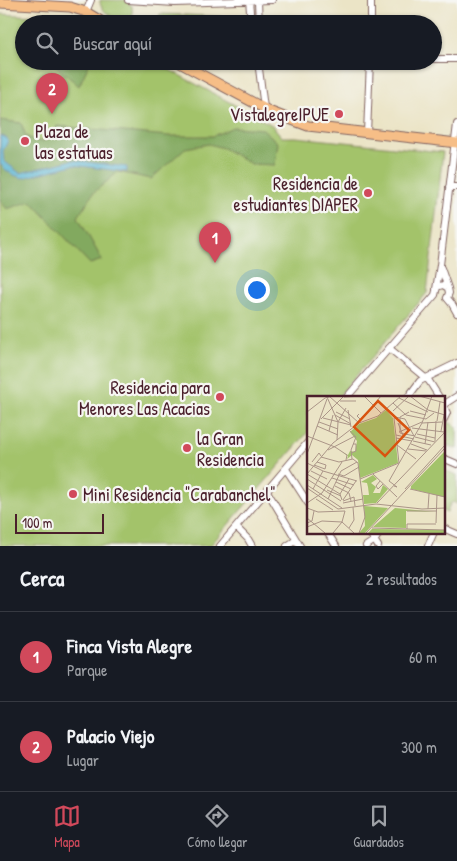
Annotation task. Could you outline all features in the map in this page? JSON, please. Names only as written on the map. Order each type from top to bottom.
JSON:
[{"type":"main road","points":[[0,3],[65,6],[77,8],[91,15]]},
{"type":"main road","points":[[193,70],[283,118],[308,126],[456,143]]},
{"type":"street","points":[[86,12],[91,0]]},
{"type":"street","points":[[128,0],[272,0]]},
{"type":"street","points":[[249,0],[250,15]]},
{"type":"street","points":[[258,0],[259,15]]},
{"type":"street","points":[[371,0],[371,15]]},
{"type":"street","points":[[442,60],[457,59]]},
{"type":"street","points":[[259,70],[264,108]]},
{"type":"street","points":[[367,133],[370,70]]},
{"type":"street","points":[[435,292],[457,124]]},
{"type":"street","points":[[450,187],[457,187]]},
{"type":"street","points":[[440,265],[448,288],[447,298]]},
{"type":"street","points":[[348,396],[435,292],[443,285],[448,288]]},
{"type":"street","points":[[435,292],[442,300],[447,298]]},
{"type":"street","points":[[447,298],[457,313]]},
{"type":"street","points":[[389,348],[426,379],[438,396]]},
{"type":"street","points":[[409,396],[420,381],[457,363]]},
{"type":"street","points":[[444,404],[457,396]]},
{"type":"street","points":[[444,407],[448,413],[444,419]]},
{"type":"street","points":[[220,546],[286,469],[305,451]]},
{"type":"street","points":[[444,458],[457,464]]},
{"type":"street","points":[[286,469],[307,501]]},
{"type":"street","points":[[267,491],[298,543],[286,546]]},
{"type":"street","points":[[236,527],[252,546]]},
{"type":"street","points":[[444,528],[457,534]]},
{"type":"street","points":[[328,534],[336,546]]},
{"type":"street","points":[[428,546],[433,534]]},
{"type":"street","points":[[366,546],[377,543]]},
{"type":"green space","points":[[100,0],[127,0],[132,6],[132,15],[111,15],[101,5]]},
{"type":"green space","points":[[0,14],[18,15],[15,15],[15,70],[170,70],[272,125],[282,137],[443,152],[427,293],[339,396],[307,396],[307,433],[210,546],[0,546]]},
{"type":"green space","points":[[60,70],[86,70],[79,86]]},
{"type":"green space","points":[[0,120],[21,123],[26,136],[36,141],[47,139],[57,126],[168,136],[213,136],[233,127],[263,129],[278,143],[275,165],[251,164],[223,148],[209,144],[185,148],[151,179],[118,172],[93,193],[78,217],[102,260],[90,264],[31,201],[7,209],[0,200]]},
{"type":"green space","points":[[444,419],[457,427],[457,449],[444,444],[447,437],[444,436]]},
{"type":"green space","points":[[444,470],[457,475],[457,504],[453,502],[450,504],[447,513],[444,512]]},
{"type":"water","points":[[0,135],[7,138],[8,141],[3,151],[4,161],[20,173],[72,160],[127,167],[127,172],[73,165],[23,178],[19,177],[10,173],[0,164]]},
{"type":"place","name":"Palacio Viejo","points":[[52,114]]},
{"type":"place","name":"VistalegreIPUE","points":[[339,114]]},
{"type":"place","name":"Plaza de las estatuas","points":[[25,141]]},
{"type":"place","name":"Residencia de estudiantes DIAPER","points":[[368,193]]},
{"type":"place","name":"Finca Vista Alegre","points":[[215,263]]},
{"type":"place","name":"Residencia para Menores Las Acacias","points":[[220,397]]},
{"type":"place","name":"la Gran Residencia","points":[[187,448]]},
{"type":"place","name":"Mini Residencia \"Carabanchel\"","points":[[73,494]]}]
